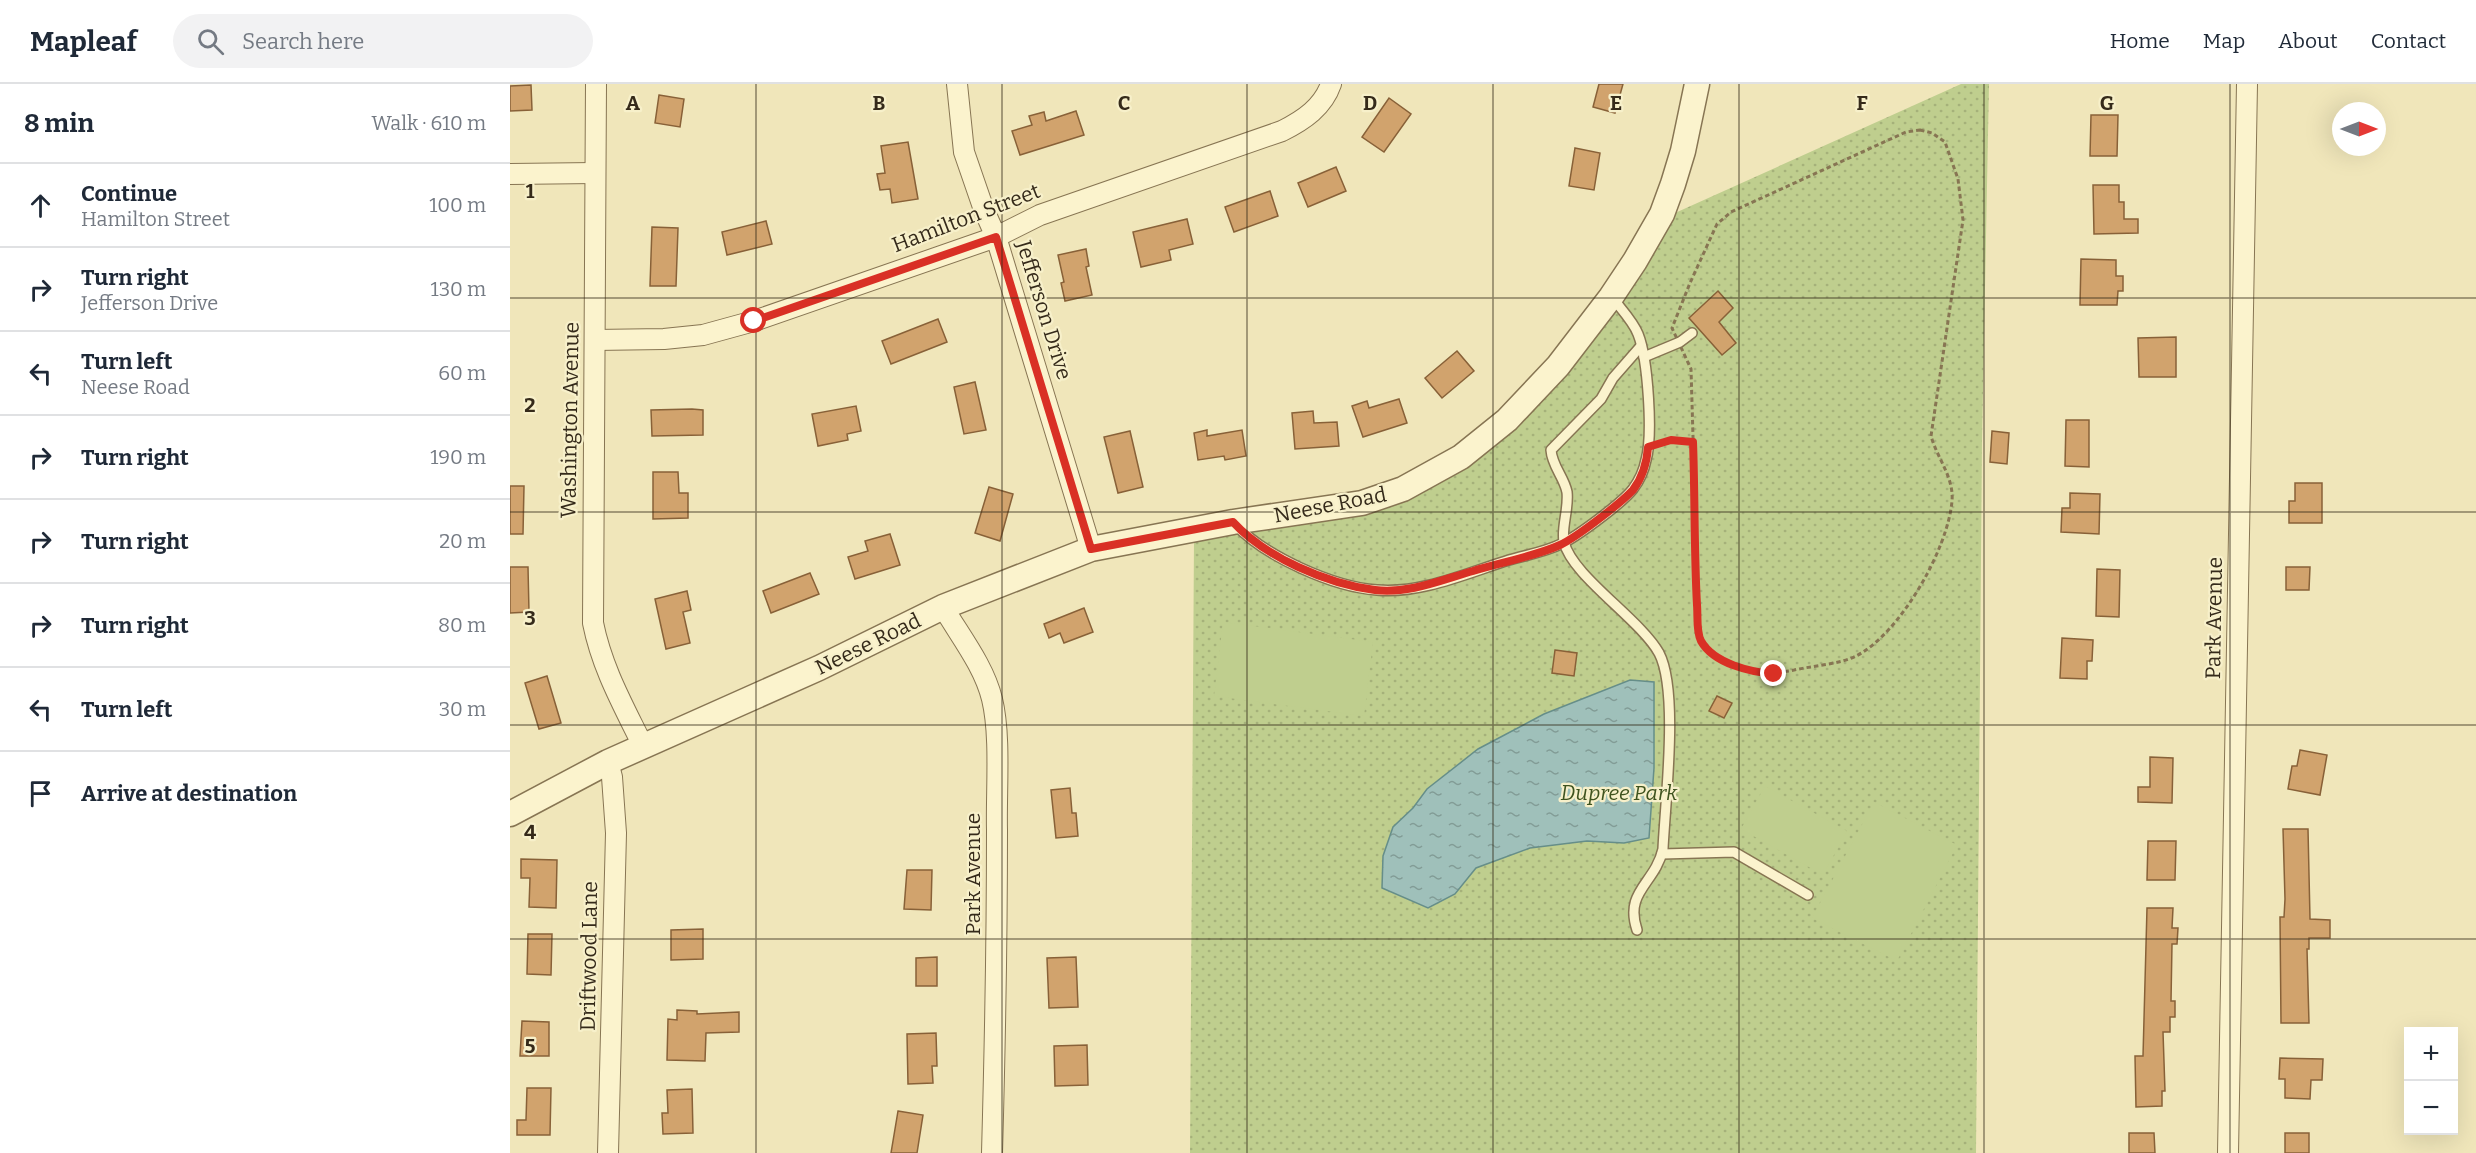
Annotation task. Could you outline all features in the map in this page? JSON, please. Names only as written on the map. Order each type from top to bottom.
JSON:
[{"type":"street","name":"Washington Avenue","points":[[596,84],[593,623],[598,649],[608,676],[643,746]]},
{"type":"street","name":"Jefferson Drive","points":[[957,84],[964,152],[996,237],[1091,549]]},
{"type":"street","name":"Hamilton Street","points":[[595,340],[664,339],[703,335],[754,321],[996,237],[1040,215],[1282,131],[1315,110],[1331,84]]},
{"type":"street","name":"Neese Road","points":[[510,814],[608,762],[819,668],[943,607],[1091,549],[1233,522],[1362,503],[1404,489],[1461,457],[1507,420],[1558,366],[1611,297],[1662,214],[1683,151],[1697,84]]},
{"type":"street","name":"Park Avenue","points":[[2228,1153],[2247,84]]},
{"type":"street","points":[[510,174],[595,173]]},
{"type":"street","name":"Park Avenue","points":[[943,607],[981,669],[992,699],[996,739],[997,937],[992,1153]]},
{"type":"street","name":"Driftwood Lane","points":[[608,762],[612,777],[616,834],[608,1153]]},
{"type":"lane","points":[[1233,522],[1247,537],[1260,546],[1315,574],[1339,583],[1376,590],[1412,589],[1564,542],[1585,529],[1632,490],[1641,476],[1648,447],[1644,357],[1638,332],[1611,297]]},
{"type":"lane","points":[[1644,357],[1680,342],[1692,333]]},
{"type":"lane","points":[[1637,930],[1632,915],[1633,904],[1660,862],[1662,854],[1669,708],[1667,680],[1660,655],[1645,633],[1575,562],[1564,542],[1568,506],[1566,490],[1552,460],[1551,450],[1601,399],[1613,378],[1641,346]]},
{"type":"lane","points":[[1662,854],[1734,852],[1808,895]]},
{"type":"path","points":[[1920,130],[1932,133],[1945,142],[1958,179],[1963,220],[1931,436],[1935,452],[1952,485],[1952,502],[1936,553],[1922,586],[1879,640],[1856,657],[1774,674],[1754,672],[1728,663],[1706,648],[1699,639],[1690,369],[1680,342],[1672,328],[1686,292],[1717,225],[1731,212],[1906,132],[1920,130]]},
{"type":"path","points":[[1648,447],[1671,440],[1693,442]]},
{"type":"green space","name":"Dupree Park","points":[[1961,84],[1989,84],[1982,442],[1976,1153],[1190,1153],[1194,538],[1409,498],[1456,474],[1491,447],[1561,379],[1624,298],[1675,213]]},
{"type":"green space","points":[[1223,622],[1373,642],[1364,716],[1214,696]]},
{"type":"green space","points":[[1765,786],[1847,831],[1823,875],[1741,829]]},
{"type":"green space","points":[[1874,802],[1957,845],[1897,961],[1812,918]]},
{"type":"water","points":[[1630,680],[1654,682],[1654,768],[1649,838],[1624,843],[1587,841],[1530,848],[1476,868],[1455,894],[1428,908],[1382,888],[1383,856],[1393,827],[1413,808],[1427,789],[1478,749],[1544,714]]},
{"type":"building","points":[[1599,84],[1623,84],[1615,113],[1593,107]]},
{"type":"building","points":[[531,85],[532,110],[510,111],[510,86]]},
{"type":"building","points":[[659,95],[684,99],[680,127],[655,123]]},
{"type":"building","points":[[1389,98],[1411,114],[1384,152],[1362,137]]},
{"type":"building","points":[[1076,111],[1084,135],[1020,155],[1012,131],[1032,125],[1029,116],[1044,112],[1046,121]]},
{"type":"building","points":[[2091,115],[2118,115],[2117,156],[2090,156]]},
{"type":"building","points":[[908,142],[918,199],[892,203],[890,189],[880,190],[877,174],[885,173],[881,146]]},
{"type":"building","points":[[1575,148],[1600,153],[1594,190],[1569,186]]},
{"type":"building","points":[[1336,167],[1346,191],[1308,207],[1298,183]]},
{"type":"building","points":[[2093,185],[2119,185],[2119,202],[2124,202],[2124,219],[2138,219],[2138,233],[2094,234]]},
{"type":"building","points":[[1270,191],[1278,216],[1234,232],[1225,207]]},
{"type":"building","points":[[1187,219],[1193,244],[1169,250],[1171,260],[1141,267],[1133,232]]},
{"type":"building","points":[[766,221],[772,244],[727,255],[722,232]]},
{"type":"building","points":[[652,227],[678,228],[676,286],[650,286]]},
{"type":"building","points":[[1086,249],[1089,266],[1086,267],[1092,295],[1065,301],[1061,283],[1064,282],[1058,255]]},
{"type":"building","points":[[2081,259],[2116,260],[2116,276],[2123,276],[2123,291],[2118,291],[2117,305],[2080,305]]},
{"type":"building","points":[[1718,291],[1733,308],[1719,322],[1736,343],[1722,355],[1689,318]]},
{"type":"building","points":[[938,319],[947,342],[891,364],[882,341]]},
{"type":"building","points":[[2176,337],[2176,377],[2139,377],[2138,338]]},
{"type":"building","points":[[1457,351],[1474,371],[1442,398],[1425,378]]},
{"type":"building","points":[[975,382],[986,430],[964,434],[954,387]]},
{"type":"building","points":[[1399,399],[1407,423],[1363,437],[1352,406],[1367,401],[1369,408]]},
{"type":"building","points":[[856,406],[861,431],[847,434],[848,440],[818,446],[812,414]]},
{"type":"building","points":[[651,410],[703,410],[703,435],[652,436]]},
{"type":"building","points":[[1313,411],[1314,423],[1337,422],[1339,446],[1295,449],[1292,413]]},
{"type":"building","points":[[2066,420],[2089,420],[2089,467],[2065,466]]},
{"type":"building","points":[[1207,430],[1207,436],[1242,430],[1246,456],[1225,460],[1224,456],[1198,460],[1194,433]]},
{"type":"building","points":[[1130,431],[1143,487],[1118,493],[1104,437]]},
{"type":"building","points":[[1992,431],[2009,433],[2007,464],[1990,462]]},
{"type":"building","points":[[653,472],[678,472],[679,493],[688,493],[688,518],[653,519]]},
{"type":"building","points":[[2295,483],[2322,483],[2322,523],[2289,523],[2289,501],[2295,501]]},
{"type":"building","points":[[510,486],[524,486],[523,534],[510,534]]},
{"type":"building","points":[[989,487],[1013,494],[1000,541],[975,533]]},
{"type":"building","points":[[2070,493],[2100,494],[2099,534],[2061,532],[2062,508],[2070,508]]},
{"type":"building","points":[[890,534],[900,565],[855,579],[848,557],[868,551],[865,541]]},
{"type":"building","points":[[510,567],[528,567],[529,612],[510,613]]},
{"type":"building","points":[[2286,567],[2310,567],[2309,590],[2286,590]]},
{"type":"building","points":[[2097,569],[2120,570],[2119,617],[2096,616]]},
{"type":"building","points":[[810,573],[819,594],[771,613],[763,591]]},
{"type":"building","points":[[687,591],[691,610],[683,612],[690,643],[666,649],[655,599]]},
{"type":"building","points":[[1084,608],[1093,632],[1064,643],[1060,633],[1049,638],[1044,624]]},
{"type":"building","points":[[2062,638],[2093,640],[2092,661],[2087,661],[2087,679],[2060,678]]},
{"type":"building","points":[[1555,650],[1577,653],[1574,676],[1552,673]]},
{"type":"building","points":[[547,676],[561,723],[539,729],[525,683]]},
{"type":"building","points":[[1717,696],[1732,703],[1724,718],[1709,711]]},
{"type":"building","points":[[2300,750],[2327,755],[2320,795],[2288,789],[2292,766],[2297,766]]},
{"type":"building","points":[[2150,757],[2173,758],[2172,803],[2138,802],[2138,787],[2150,787]]},
{"type":"building","points":[[1070,788],[1072,813],[1076,813],[1078,836],[1056,838],[1051,790]]},
{"type":"building","points":[[2283,829],[2308,829],[2310,919],[2330,920],[2330,938],[2309,938],[2309,949],[2307,949],[2309,1023],[2281,1023],[2280,917],[2284,917],[2285,899]]},
{"type":"building","points":[[2148,841],[2176,841],[2175,880],[2147,880]]},
{"type":"building","points":[[521,859],[557,860],[556,908],[529,907],[530,878],[521,878]]},
{"type":"building","points":[[907,870],[932,870],[931,910],[904,909]]},
{"type":"building","points":[[2147,908],[2173,908],[2172,928],[2178,928],[2177,944],[2172,944],[2171,1001],[2175,1001],[2175,1017],[2170,1017],[2170,1032],[2163,1032],[2165,1091],[2162,1091],[2162,1106],[2136,1107],[2135,1056],[2143,1056]]},
{"type":"building","points":[[703,929],[703,959],[671,960],[671,930]]},
{"type":"building","points":[[528,934],[552,934],[551,975],[527,974]]},
{"type":"building","points":[[937,957],[937,986],[916,986],[916,958]]},
{"type":"building","points":[[1076,957],[1078,1007],[1049,1008],[1047,958]]},
{"type":"building","points":[[677,1010],[697,1011],[697,1014],[739,1012],[739,1032],[706,1033],[705,1061],[667,1060],[668,1019],[677,1020]]},
{"type":"building","points":[[522,1021],[549,1022],[549,1056],[520,1056]]},
{"type":"building","points":[[936,1033],[937,1066],[932,1066],[933,1083],[908,1084],[907,1034]]},
{"type":"building","points":[[1087,1045],[1088,1085],[1055,1086],[1054,1046]]},
{"type":"building","points":[[2280,1058],[2323,1059],[2322,1080],[2311,1080],[2310,1099],[2285,1098],[2285,1079],[2279,1079]]},
{"type":"building","points":[[527,1088],[551,1088],[550,1135],[517,1135],[517,1120],[526,1120]]},
{"type":"building","points":[[692,1089],[693,1133],[663,1134],[662,1113],[668,1113],[667,1090]]},
{"type":"building","points":[[898,1111],[923,1115],[917,1153],[891,1153]]},
{"type":"building","points":[[2129,1133],[2154,1133],[2155,1153],[2129,1153]]},
{"type":"building","points":[[2285,1133],[2309,1133],[2309,1153],[2285,1153]]},
{"type":"route","points":[[754,321],[996,237],[1091,549],[1233,522],[1247,537],[1260,546],[1315,574],[1339,583],[1376,590],[1412,589],[1560,545],[1585,529],[1632,490],[1641,476],[1647,459],[1648,447],[1671,440],[1693,442],[1699,639],[1706,648],[1728,663],[1754,672],[1774,674]]}]
